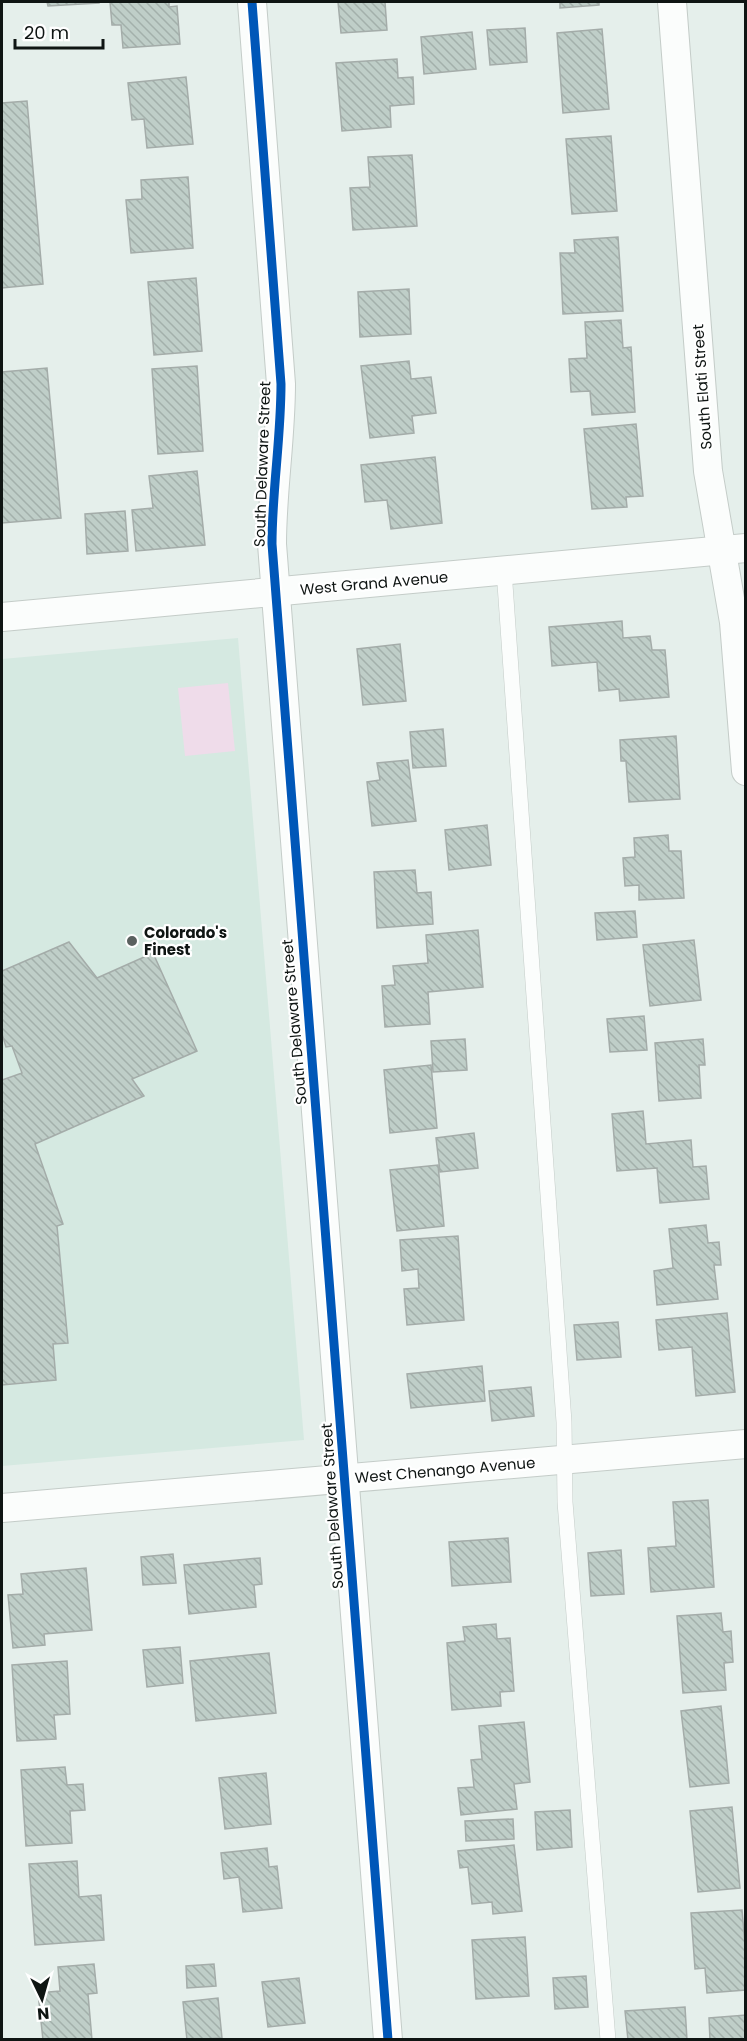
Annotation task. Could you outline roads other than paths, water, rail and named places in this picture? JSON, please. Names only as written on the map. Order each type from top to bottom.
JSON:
[{"type":"street","name":"South Delaware Street","points":[[252,2],[280,361],[281,411],[272,524],[276,592],[388,2040]]},
{"type":"street","name":"South Elati Street","points":[[672,2],[708,471],[734,549],[734,622],[746,771]]},
{"type":"street","name":"West Grand Avenue","points":[[2,617],[734,549]]},
{"type":"street","name":"West Chenango Avenue","points":[[2,1508],[746,1444]]},
{"type":"lane","points":[[504,570],[566,1460],[565,1502],[608,2040]]},
{"type":"place","name":"Colorado's Finest","points":[[132,941]]}]
